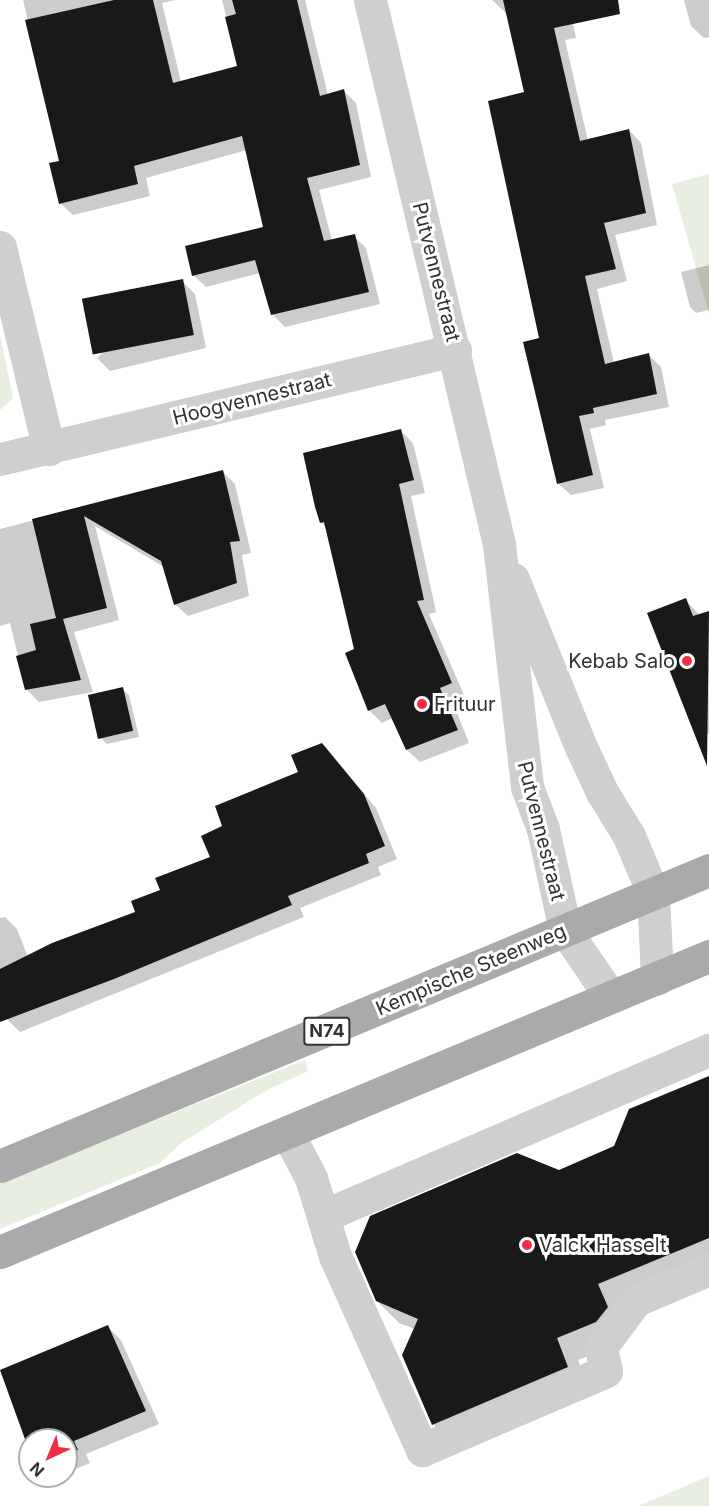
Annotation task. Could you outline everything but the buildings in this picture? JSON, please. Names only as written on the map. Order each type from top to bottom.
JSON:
[{"type":"main road","name":"Kempische Steenweg","points":[[0,1166],[709,870]]},
{"type":"main road","points":[[0,1252],[709,956]]},
{"type":"street","name":"Putvennestraat","points":[[370,0],[455,350],[499,544],[527,787],[543,829],[566,930],[610,996]]},
{"type":"street","points":[[0,247],[49,449]]},
{"type":"street","name":"Hoogvennestraat","points":[[0,459],[455,350]]},
{"type":"street","name":"Putvennestraat","points":[[499,544],[581,747],[629,836],[653,893],[657,978]]},
{"type":"street","points":[[323,1216],[709,1050]]},
{"type":"street","points":[[286,1132],[311,1178],[335,1256],[422,1450],[606,1371],[601,1347],[636,1300],[709,1269]]},
{"type":"green space","points":[[709,174],[709,314],[672,184]]},
{"type":"green space","points":[[0,335],[13,398],[0,410]]},
{"type":"green space","points":[[305,1060],[308,1071],[267,1090],[181,1143],[160,1163],[0,1229],[0,1183]]},
{"type":"green space","points":[[709,1476],[709,1506],[638,1506]]},
{"type":"place","name":"Kebab Salo","points":[[687,661]]},
{"type":"place","name":"Frituur","points":[[422,704]]},
{"type":"place","name":"Valck Hasselt","points":[[527,1245]]}]
